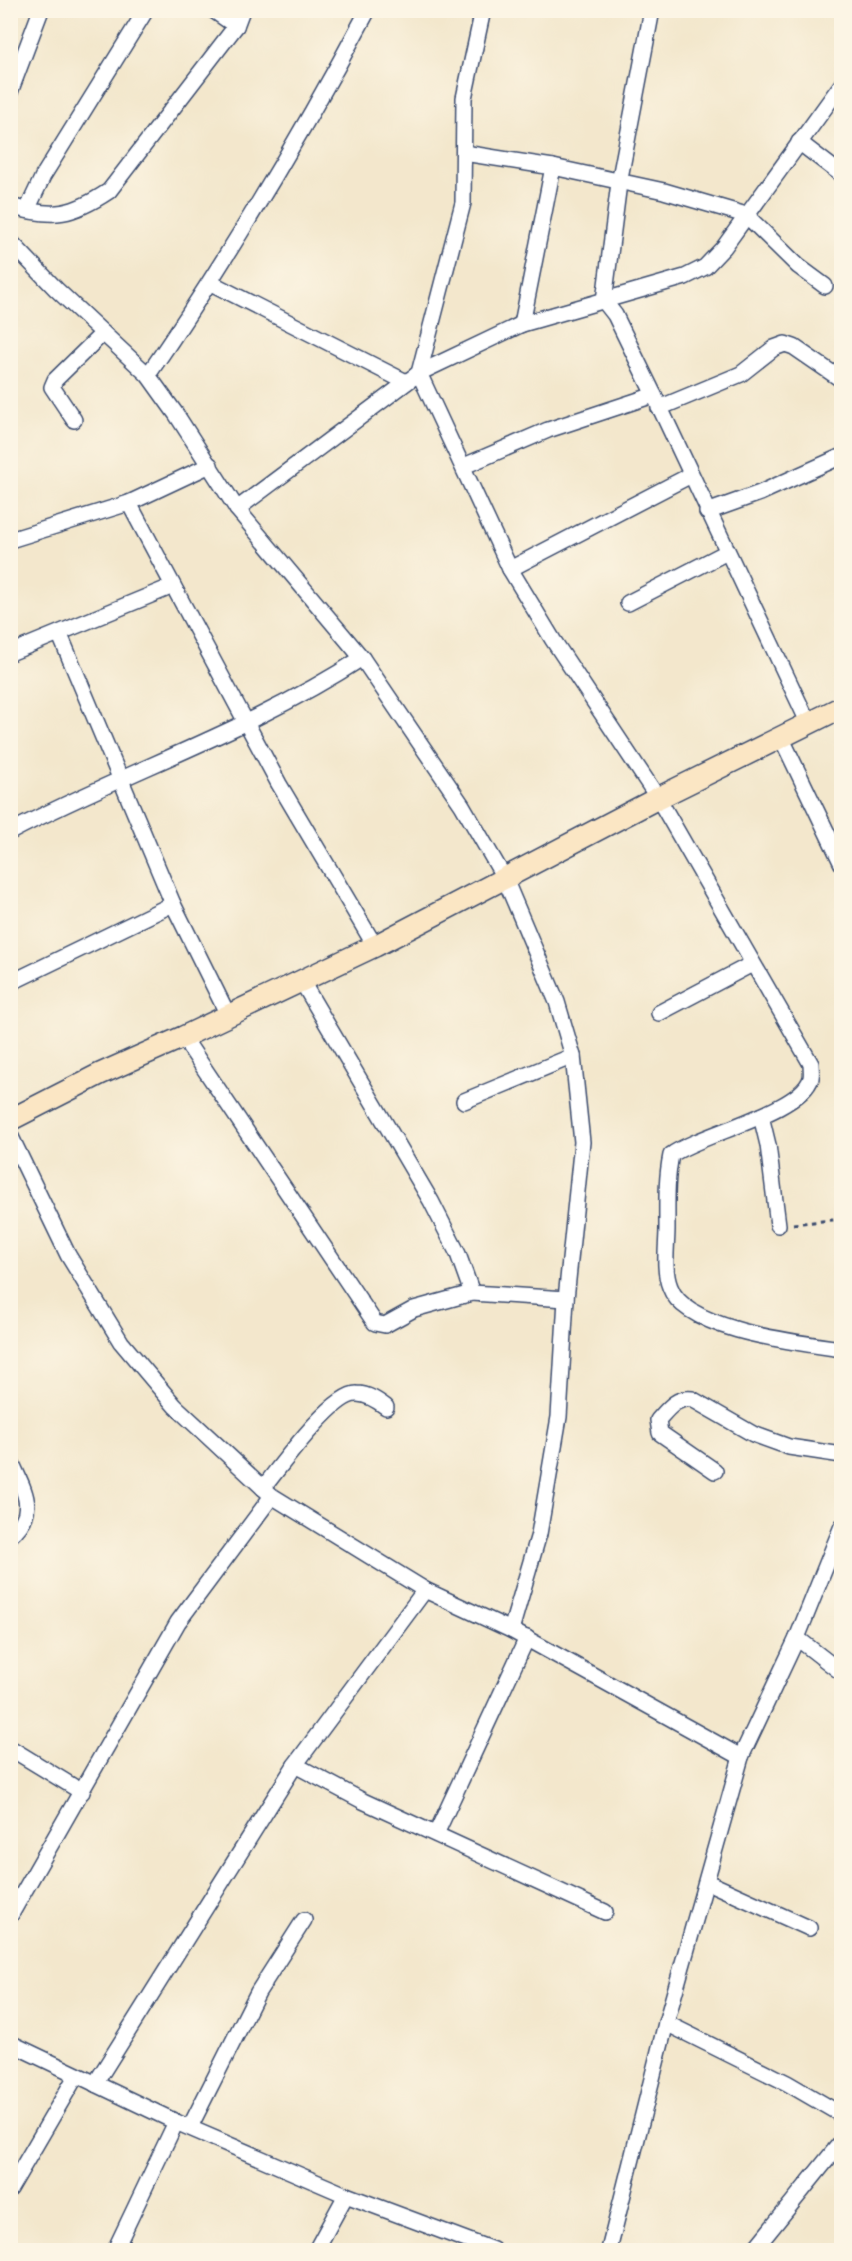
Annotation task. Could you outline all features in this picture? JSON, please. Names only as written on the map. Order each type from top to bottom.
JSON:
[{"type":"street","points":[[10,92],[41,10]]},
{"type":"street","points":[[27,210],[43,176],[147,10]]},
{"type":"street","points":[[213,10],[236,27]]},
{"type":"street","points":[[10,206],[59,214],[82,209],[109,191],[236,27],[242,10]]},
{"type":"street","points":[[148,375],[211,283],[316,107],[368,10]]},
{"type":"street","points":[[412,377],[463,203],[464,98],[483,10]]},
{"type":"street","points":[[652,10],[619,183],[604,301],[615,315],[809,724]]},
{"type":"street","points":[[237,509],[412,377],[522,324],[685,278],[705,267],[724,247],[842,84]]},
{"type":"street","points":[[799,142],[842,175]]},
{"type":"street","points":[[464,153],[553,167],[664,191],[746,215],[798,266],[825,286]]},
{"type":"street","points":[[522,324],[553,167]]},
{"type":"street","points":[[10,241],[148,375],[210,465],[237,509],[362,658],[462,806],[506,879],[557,1002],[573,1056],[582,1142],[566,1299],[559,1417],[538,1534],[511,1630]]},
{"type":"street","points":[[211,283],[412,377],[464,466],[510,569],[559,649],[658,798],[752,964],[807,1053],[812,1076],[808,1084],[792,1098],[761,1116],[683,1146],[671,1155],[668,1171],[666,1268],[670,1288],[682,1305],[711,1321],[742,1332],[842,1349]]},
{"type":"street","points":[[74,420],[55,394],[52,387],[54,380],[103,333]]},
{"type":"street","points":[[464,466],[548,430],[657,402],[741,374],[774,348],[785,344],[794,347],[842,380]]},
{"type":"street","points":[[707,512],[760,493],[842,456]]},
{"type":"street","points":[[10,540],[129,503],[210,465]]},
{"type":"street","points":[[510,569],[691,475]]},
{"type":"street","points":[[129,503],[279,784],[375,946]]},
{"type":"street","points":[[628,603],[727,552]]},
{"type":"street","points":[[10,653],[60,635],[173,586]]},
{"type":"street","points":[[60,635],[173,904],[228,1016]]},
{"type":"street","points":[[10,832],[121,777],[248,723],[322,684],[362,658]]},
{"type":"street","points":[[10,1120],[100,1074],[375,946],[658,798],[782,739],[842,707]]},
{"type":"street","points":[[782,739],[842,864]]},
{"type":"street","points":[[10,983],[173,904]]},
{"type":"street","points":[[659,1013],[752,964]]},
{"type":"street","points":[[302,980],[426,1192],[458,1254],[472,1293]]},
{"type":"street","points":[[183,1037],[375,1323],[385,1325],[414,1309],[436,1301],[472,1293],[566,1299]]},
{"type":"street","points":[[464,1101],[573,1056]]},
{"type":"street","points":[[761,1116],[768,1144],[778,1225]]},
{"type":"street","points":[[10,1135],[68,1255],[121,1342],[175,1406],[267,1492],[425,1590],[527,1638],[741,1757]]},
{"type":"street","points":[[10,1916],[178,1622],[316,1425],[346,1396],[358,1394],[373,1398],[386,1407]]},
{"type":"street","points":[[715,1471],[660,1433],[657,1428],[658,1420],[682,1398],[692,1399],[753,1434],[789,1447],[842,1455]]},
{"type":"street","points":[[10,1459],[26,1498],[28,1510],[26,1520],[10,1536]]},
{"type":"street","points":[[609,2250],[666,2023],[741,1757],[797,1638],[842,1526]]},
{"type":"street","points":[[95,2084],[295,1765],[425,1590]]},
{"type":"street","points":[[436,1834],[527,1638]]},
{"type":"street","points":[[797,1638],[842,1673]]},
{"type":"street","points":[[10,1748],[82,1792]]},
{"type":"street","points":[[295,1765],[363,1801],[605,1912]]},
{"type":"street","points":[[707,1882],[809,1928]]},
{"type":"street","points":[[115,2250],[258,1992],[304,1920]]},
{"type":"street","points":[[666,2023],[787,2083],[842,2115]]},
{"type":"street","points":[[10,2043],[183,2125],[346,2195],[490,2250]]},
{"type":"street","points":[[10,2189],[76,2076]]},
{"type":"street","points":[[754,2250],[842,2141]]},
{"type":"street","points":[[316,2250],[346,2195]]},
{"type":"path","points":[[778,1225],[842,1219]]}]
